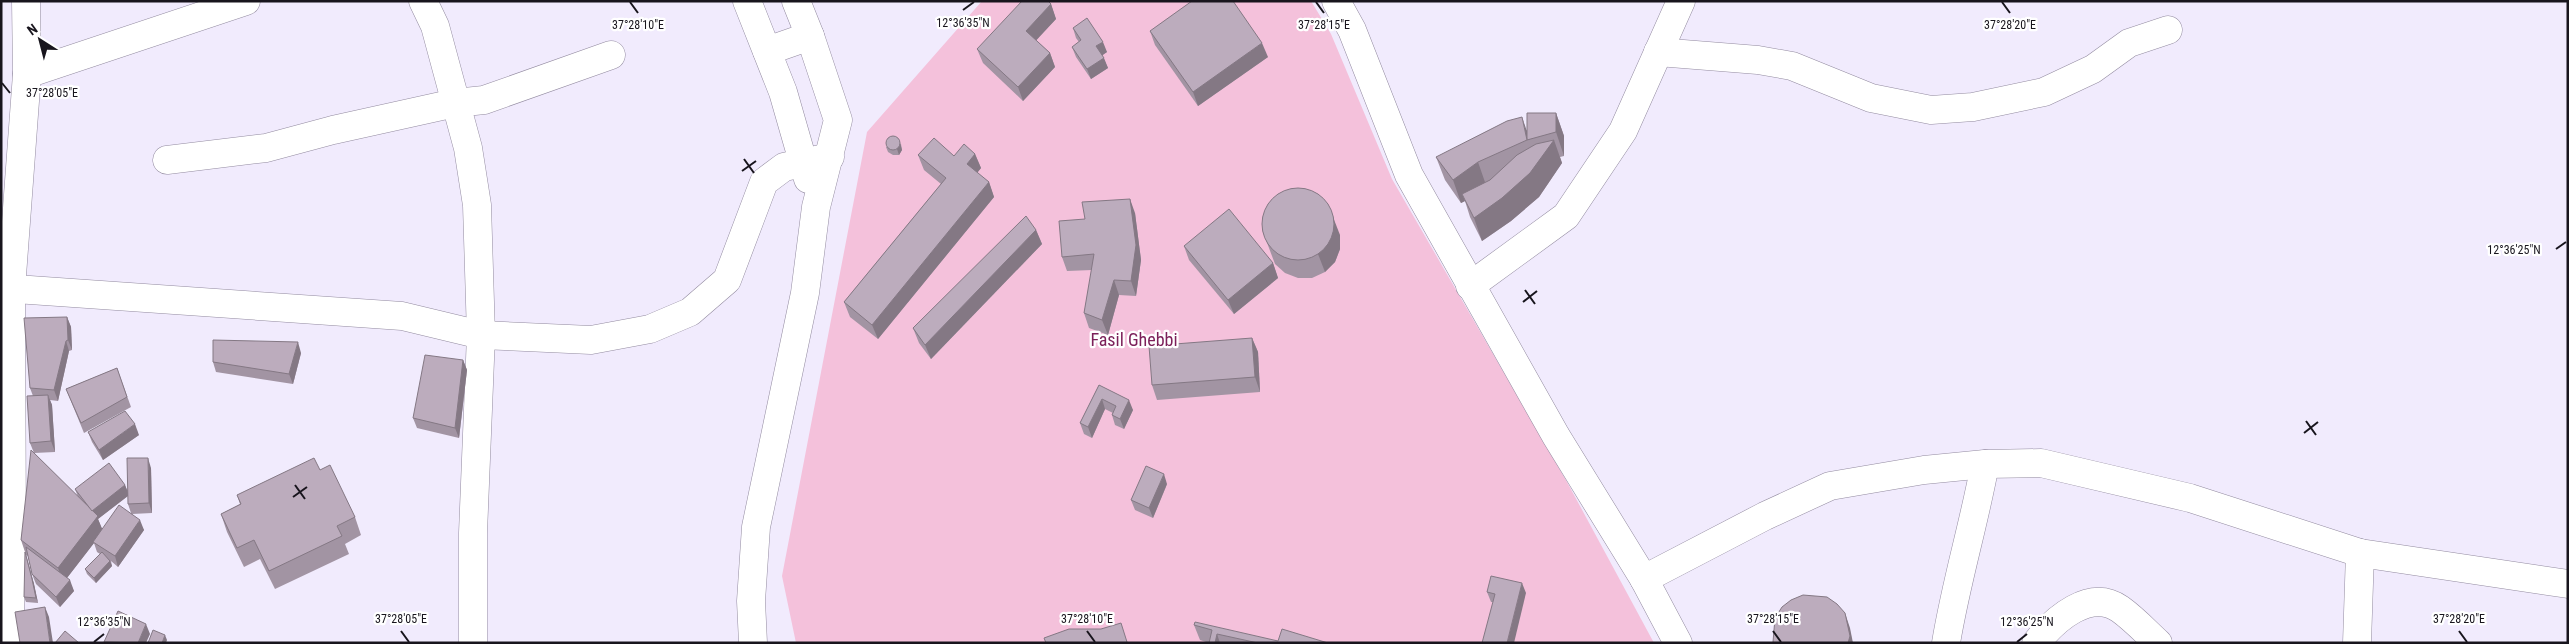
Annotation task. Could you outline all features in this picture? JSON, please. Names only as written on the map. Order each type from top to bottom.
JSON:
[{"type":"street","points":[[9,643],[12,550],[6,289],[27,74],[26,1]]},
{"type":"street","points":[[27,74],[246,1]]},
{"type":"street","points":[[423,1],[435,26],[468,148],[477,205],[481,335],[473,533],[473,643]]},
{"type":"street","points":[[747,1],[784,92],[816,207]]},
{"type":"street","points":[[753,643],[751,601],[756,527],[804,293],[816,207],[838,120],[810,36],[796,1]]},
{"type":"street","points":[[1336,1],[1352,30],[1409,175],[1556,436],[1644,579],[1678,643]]},
{"type":"street","points":[[1470,286],[1566,216],[1622,130],[1681,1]]},
{"type":"street","points":[[1658,52],[1758,60],[1792,66],[1871,98],[1931,110],[1973,107],[2044,92],[2093,70],[2129,43],[2168,30]]},
{"type":"street","points":[[767,51],[810,36]]},
{"type":"street","points":[[166,160],[266,148],[333,130],[455,103],[484,100],[611,55]]},
{"type":"street","points":[[6,289],[402,316],[481,335],[591,340],[650,329],[690,312],[727,280],[764,182],[784,167],[803,161],[830,157]]},
{"type":"street","points":[[1644,579],[1765,516],[1830,486],[1894,474],[1985,464],[2041,463],[2190,498],[2360,553],[2568,584]]},
{"type":"street","points":[[1946,643],[1953,601],[1974,522],[1985,464]]},
{"type":"street","points":[[2357,643],[2360,553]]},
{"type":"street","points":[[2036,643],[2048,627],[2092,601],[2119,608],[2158,643]]},
{"type":"green space","name":"Fasil Ghebbi","points":[[982,1],[1311,1],[1331,34],[1392,179],[1567,482],[1654,643],[796,643],[782,576],[867,132]]},
{"type":"building","points":[[1022,1],[1048,1],[1051,4],[1026,31],[1050,53],[1018,87],[977,49]]},
{"type":"building","points":[[1192,1],[1233,1],[1262,43],[1193,92],[1150,31]]},
{"type":"building","points":[[1087,18],[1103,42],[1096,46],[1104,58],[1087,69],[1072,47],[1081,40],[1073,28]]},
{"type":"building","points":[[1527,113],[1556,113],[1556,132],[1527,140]]},
{"type":"building","points":[[1522,117],[1527,140],[1478,162],[1453,180],[1436,157],[1507,121]]},
{"type":"building","points":[[890,136],[896,136],[900,143],[896,150],[890,150],[886,146],[886,140]]},
{"type":"building","points":[[934,138],[954,156],[964,144],[975,154],[967,164],[989,182],[872,325],[844,302],[946,178],[918,155]]},
{"type":"building","points":[[1554,140],[1530,173],[1502,198],[1474,218],[1462,194],[1490,180],[1517,155],[1536,144]]},
{"type":"building","points":[[1298,188],[1318,194],[1328,204],[1334,224],[1328,244],[1318,254],[1298,260],[1278,254],[1268,244],[1262,224],[1268,204],[1278,194]]},
{"type":"building","points":[[1130,199],[1136,245],[1131,281],[1114,280],[1102,320],[1084,313],[1094,254],[1062,257],[1059,221],[1085,219],[1082,202]]},
{"type":"building","points":[[1229,209],[1273,263],[1228,300],[1184,246]]},
{"type":"building","points":[[1026,216],[1036,230],[925,345],[913,328]]},
{"type":"building","points":[[67,317],[68,340],[66,341],[54,390],[30,388],[24,318]]},
{"type":"building","points":[[1252,338],[1255,377],[1152,385],[1149,346]]},
{"type":"building","points":[[213,340],[298,342],[289,374],[213,362]]},
{"type":"building","points":[[425,355],[463,360],[455,428],[413,418]]},
{"type":"building","points":[[117,368],[127,397],[81,423],[66,389]]},
{"type":"building","points":[[1099,385],[1129,400],[1120,419],[1112,415],[1116,406],[1102,399],[1088,427],[1080,423]]},
{"type":"building","points":[[48,395],[51,441],[30,443],[27,396]]},
{"type":"building","points":[[125,411],[135,424],[99,450],[88,432]]},
{"type":"building","points":[[31,450],[98,516],[58,568],[21,540]]},
{"type":"building","points":[[127,458],[148,458],[149,503],[128,504]]},
{"type":"building","points":[[314,458],[320,470],[330,465],[355,517],[337,526],[342,536],[269,571],[254,540],[237,548],[221,514],[241,504],[237,495]]},
{"type":"building","points":[[109,463],[125,485],[92,511],[75,489]]},
{"type":"building","points":[[1146,466],[1164,474],[1149,508],[1131,500]]},
{"type":"building","points":[[119,505],[140,520],[115,556],[93,542]]},
{"type":"building","points":[[26,547],[70,580],[56,597],[32,574]]},
{"type":"building","points":[[25,552],[32,579],[36,598],[24,597]]},
{"type":"building","points":[[102,552],[110,561],[94,578],[85,569]]},
{"type":"building","points":[[1491,576],[1522,583],[1507,643],[1482,643],[1495,594],[1487,592]]},
{"type":"building","points":[[1803,595],[1827,597],[1837,604],[1845,613],[1850,636],[1848,643],[1773,642],[1775,618],[1782,607],[1791,600]]},
{"type":"building","points":[[45,607],[50,643],[20,643],[15,612]]},
{"type":"building","points":[[118,611],[146,624],[138,643],[104,642]]},
{"type":"building","points":[[1195,622],[1278,641],[1282,629],[1328,643],[1258,643],[1217,634],[1215,643],[1209,643],[1212,630],[1194,625]]},
{"type":"building","points":[[1121,623],[1127,642],[1125,643],[1046,643],[1044,638],[1069,629],[1101,629]]},
{"type":"building","points":[[153,630],[165,635],[162,643],[148,643]]},
{"type":"building","points":[[65,631],[79,643],[55,643]]}]
